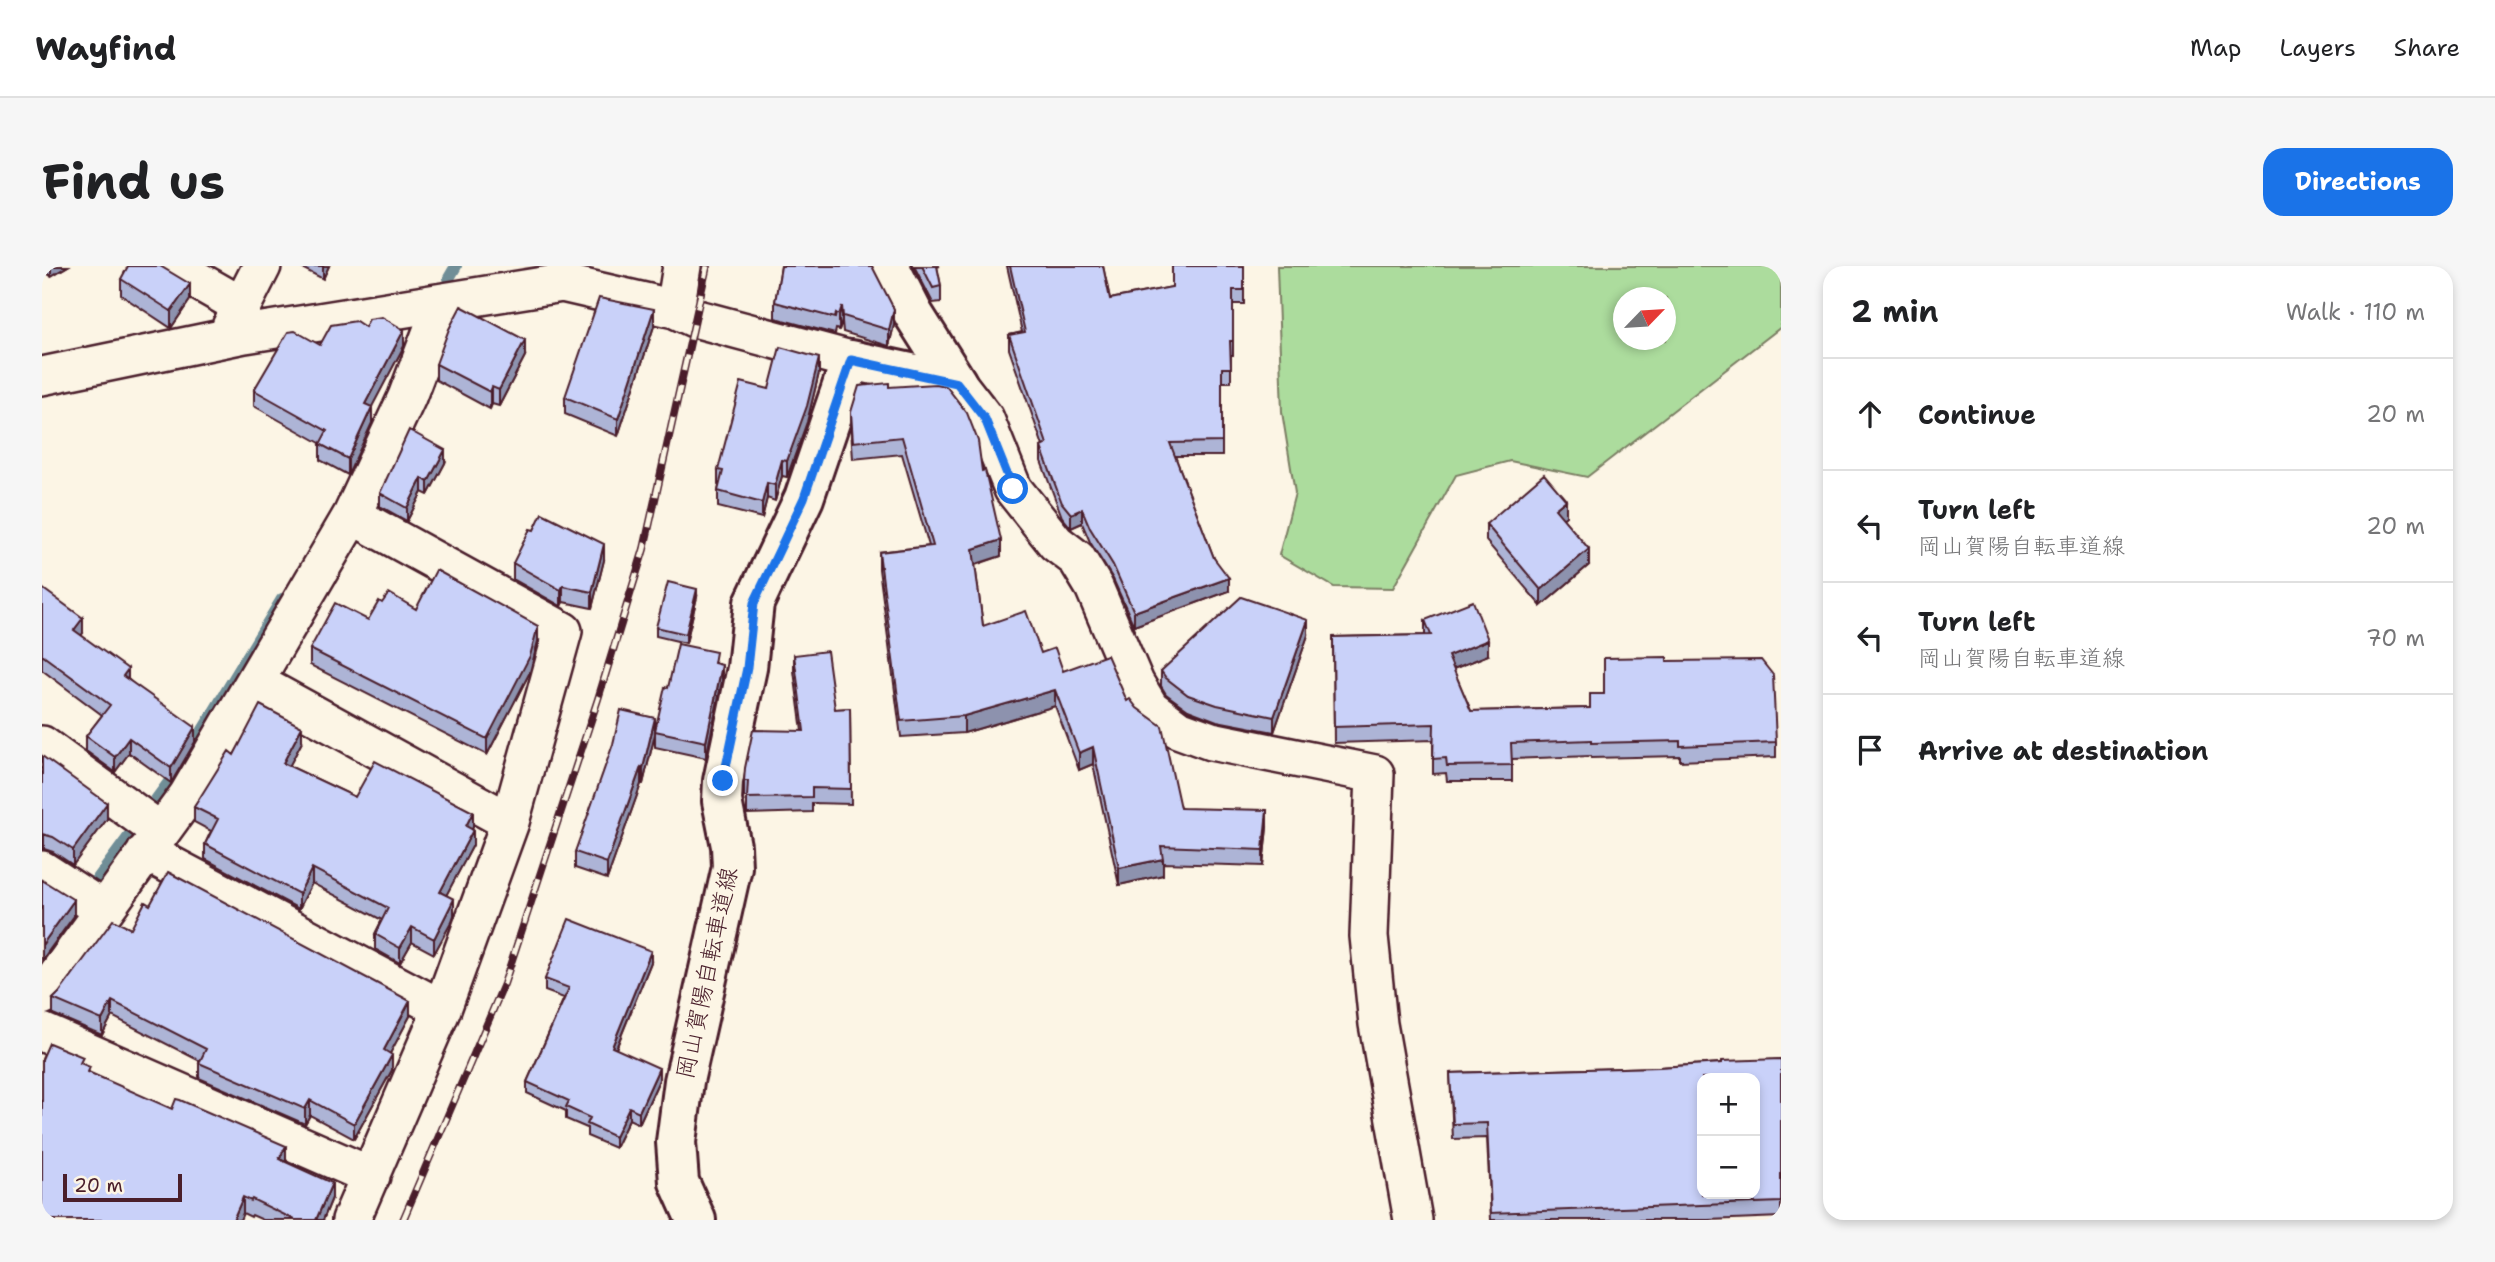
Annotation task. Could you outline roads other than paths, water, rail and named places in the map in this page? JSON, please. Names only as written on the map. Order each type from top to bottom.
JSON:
[{"type":"main road","points":[[889,266],[914,315],[957,383]]},
{"type":"main road","points":[[851,360],[957,383]]},
{"type":"main road","name":"岡山賀陽自転車道線","points":[[696,1220],[679,1182],[676,1142],[684,1081],[732,867],[731,846],[722,801],[723,781],[747,668],[754,603],[804,498],[851,360]]},
{"type":"street","points":[[172,266],[234,322]]},
{"type":"street","points":[[234,322],[262,266]]},
{"type":"street","points":[[675,309],[682,266]]},
{"type":"street","points":[[42,376],[234,322],[443,302],[562,283],[675,309],[694,318],[851,360]]},
{"type":"street","points":[[42,996],[91,901],[148,830],[188,794],[352,515],[407,397],[443,302]]},
{"type":"street","points":[[957,383],[985,419],[1013,489],[1056,543],[1077,559],[1094,587],[1135,683],[1150,708],[1178,729],[1211,741],[1375,774],[1368,936],[1378,1024],[1413,1220]]},
{"type":"street","points":[[351,1220],[442,1009],[510,822],[563,631],[352,515]]},
{"type":"street","points":[[255,682],[510,822]]},
{"type":"street","points":[[42,745],[148,830],[442,1009]]},
{"type":"street","points":[[42,870],[91,901]]},
{"type":"street","points":[[42,1032],[371,1176]]},
{"type":"waterway","points":[[449,278],[456,266]]},
{"type":"waterway","points":[[85,896],[183,763],[282,599]]},
{"type":"railway","points":[[403,1220],[504,984],[598,699],[644,549],[707,266]]}]
